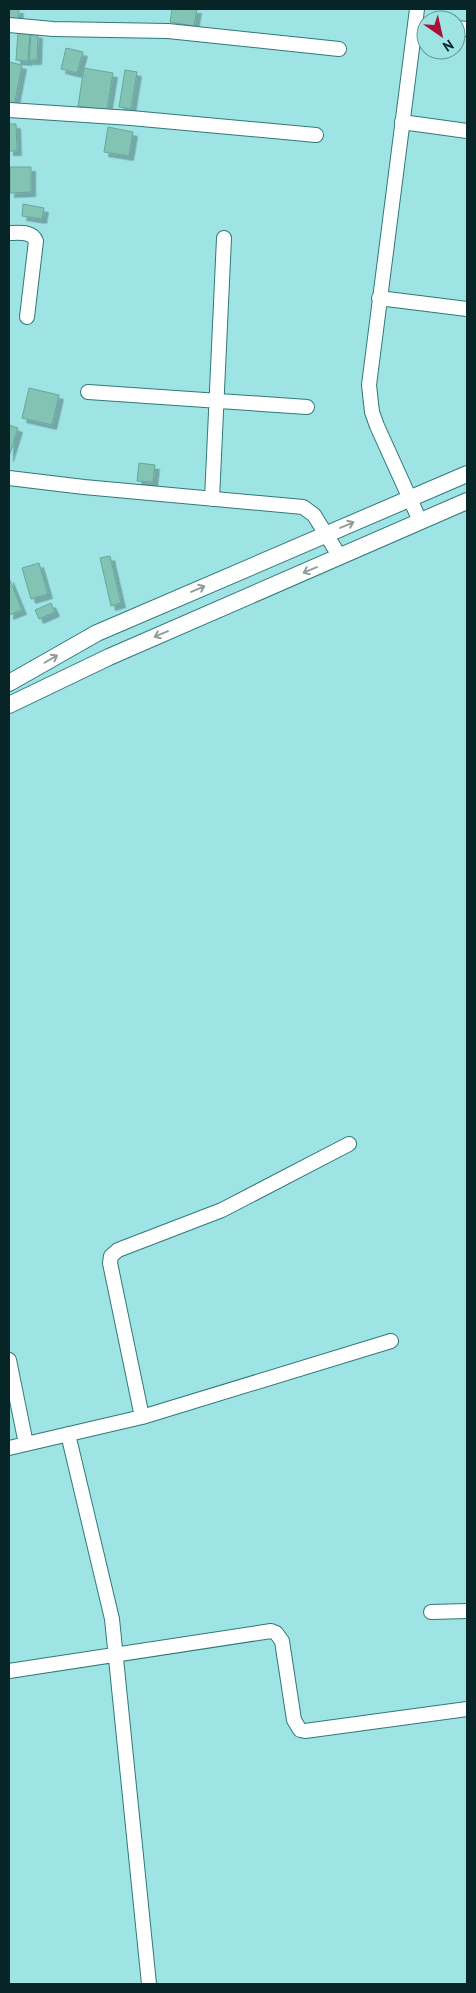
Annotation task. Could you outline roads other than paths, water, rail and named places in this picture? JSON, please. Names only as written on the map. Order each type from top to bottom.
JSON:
[{"type":"street","points":[[9,25],[53,29],[168,30],[339,49]]},
{"type":"street","points":[[416,41],[402,122],[370,365],[370,400],[377,426],[420,522]]},
{"type":"street","points":[[9,110],[131,118],[316,135]]},
{"type":"street","points":[[402,122],[467,131]]},
{"type":"street","points":[[9,233],[30,234],[35,238],[36,242],[27,317]]},
{"type":"street","points":[[212,499],[224,238]]},
{"type":"street","points":[[379,298],[467,309]]},
{"type":"street","points":[[88,392],[307,407]]},
{"type":"street","points":[[9,683],[97,633],[467,474]]},
{"type":"street","points":[[9,478],[84,488],[303,507],[309,509],[314,515],[340,557]]},
{"type":"street","points":[[9,704],[109,656],[467,501]]},
{"type":"street","points":[[142,1417],[110,1263],[111,1256],[118,1250],[238,1203],[349,1144]]},
{"type":"street","points":[[9,1448],[142,1417],[391,1341]]},
{"type":"street","points":[[9,1360],[26,1444]]},
{"type":"street","points":[[68,1434],[107,1591],[112,1619],[149,1984]]},
{"type":"street","points":[[431,1612],[467,1611]]},
{"type":"street","points":[[9,1671],[271,1632],[276,1633],[282,1641],[294,1720],[300,1730],[305,1731],[467,1709]]}]
